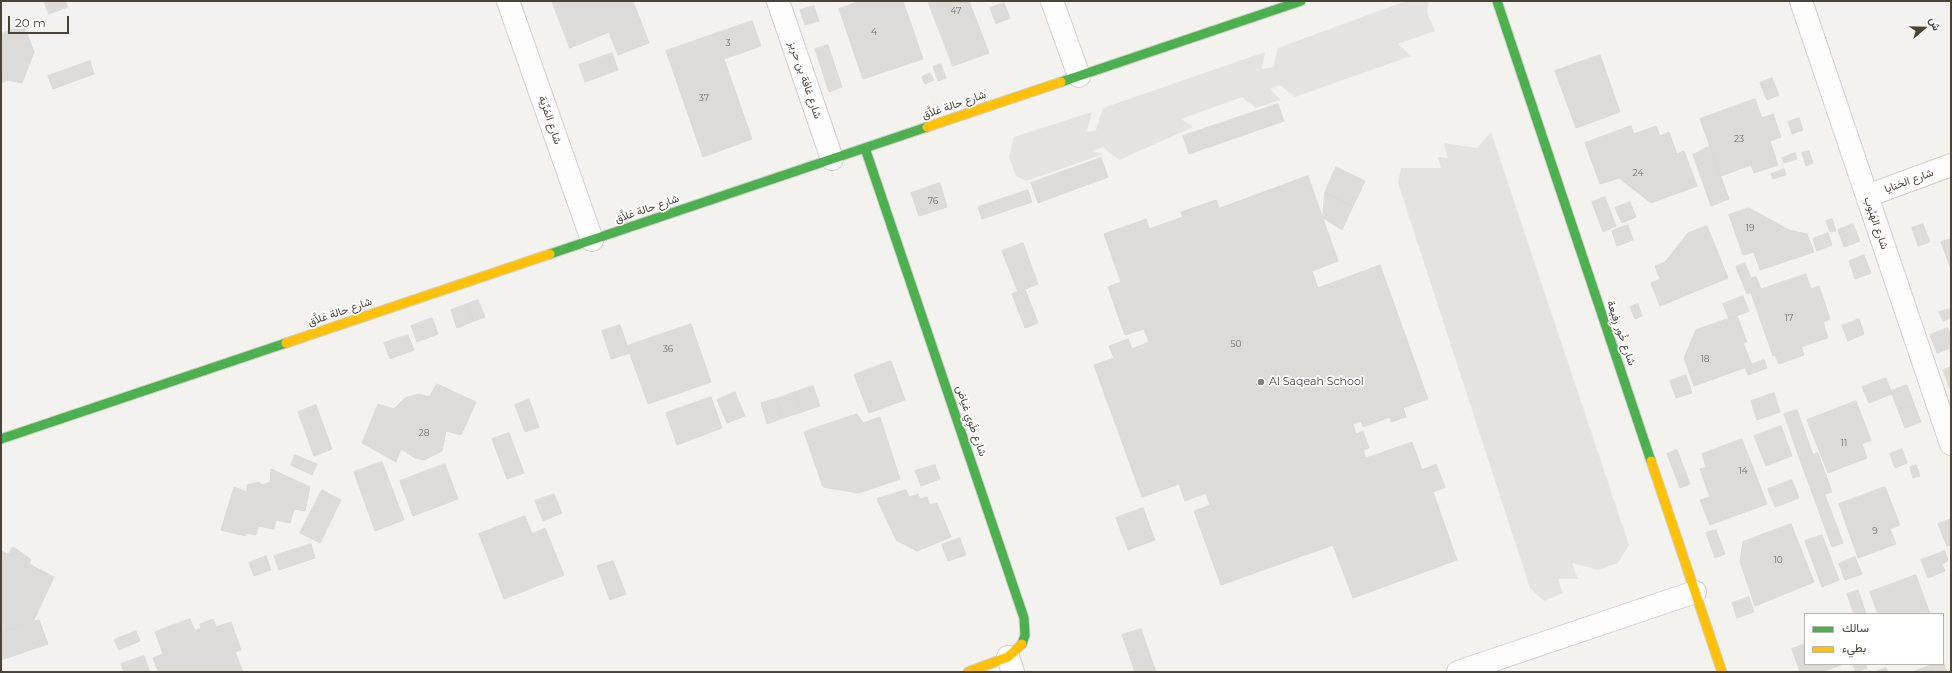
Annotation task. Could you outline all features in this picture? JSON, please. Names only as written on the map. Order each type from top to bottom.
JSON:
[{"type":"street","name":"شارع المَرِّية","points":[[508,1],[592,240]]},
{"type":"street","name":"شارع غافة بن حريز","points":[[778,1],[832,159]]},
{"type":"street","points":[[1052,1],[1079,76]]},
{"type":"street","name":"شارع حالة عَلاَّق","points":[[1,438],[1301,1]]},
{"type":"street","name":"شارع خُور رِفِيعة","points":[[1497,1],[1722,672]]},
{"type":"street","name":"شارع الهَبُوب","points":[[1801,1],[1951,444]]},
{"type":"street","name":"شارع طَوِي غياض","points":[[865,148],[1024,618],[1024,640],[1010,664],[968,672]]},
{"type":"street","name":"شارع الحَنايا","points":[[1867,196],[1951,165]]},
{"type":"street","points":[[1458,672],[1695,592]]},
{"type":"shaded area","points":[[1406,1],[1429,1],[1427,12],[1435,31],[1398,44],[1411,56],[1295,97],[1280,85],[1270,89],[1281,100],[1256,108],[1242,97],[1181,119],[1193,127],[1119,160],[1103,147],[1092,151],[1104,154],[1026,181],[1016,176],[1009,157],[1014,137],[1092,112],[1087,132],[1096,130],[1103,108],[1265,52],[1262,69],[1273,67],[1278,48]]},
{"type":"shaded area","points":[[1491,132],[1629,545],[1618,563],[1598,570],[1572,563],[1578,579],[1558,579],[1563,593],[1544,601],[1530,588],[1398,183],[1401,168],[1441,168],[1438,157],[1448,158],[1444,143],[1477,148]]},
{"type":"building","points":[[44,1],[65,1],[68,7],[49,14]]},
{"type":"building","points":[[552,1],[633,1],[649,43],[618,55],[609,32],[570,48]]},
{"type":"building","points":[[861,1],[903,1],[923,59],[863,79],[839,9]]},
{"type":"building","points":[[928,1],[969,1],[989,53],[953,66]]},
{"type":"building","points":[[1004,3],[1010,18],[996,24],[990,8]]},
{"type":"building","points":[[814,6],[819,21],[805,25],[800,10]]},
{"type":"building","points":[[752,21],[761,46],[724,59],[752,139],[703,157],[666,51]]},
{"type":"building","points":[[24,26],[34,52],[22,83],[8,80],[1,83],[1,34]]},
{"type":"building","points":[[828,45],[842,87],[829,92],[815,49]]},
{"type":"building","points":[[612,53],[618,70],[585,82],[579,65]]},
{"type":"building","points":[[1600,55],[1620,112],[1576,128],[1555,71]]},
{"type":"building","points":[[90,61],[94,74],[53,89],[48,76]]},
{"type":"building","points":[[941,64],[946,78],[938,81],[933,67]]},
{"type":"building","points":[[930,73],[934,80],[925,84],[922,77]]},
{"type":"building","points":[[1772,78],[1779,95],[1767,100],[1760,83]]},
{"type":"building","points":[[1755,99],[1762,118],[1773,114],[1781,137],[1770,141],[1778,165],[1754,173],[1751,165],[1721,176],[1700,119]]},
{"type":"building","points":[[1278,104],[1284,121],[1189,154],[1183,136]]},
{"type":"building","points":[[1799,118],[1803,130],[1792,134],[1788,122]]},
{"type":"building","points":[[1631,126],[1634,134],[1656,126],[1660,136],[1669,132],[1677,154],[1684,151],[1697,186],[1651,203],[1619,178],[1600,184],[1585,143]]},
{"type":"building","points":[[1710,146],[1729,199],[1711,206],[1693,155]]},
{"type":"building","points":[[1809,151],[1813,163],[1806,166],[1802,153]]},
{"type":"building","points":[[1795,153],[1797,159],[1784,163],[1782,158]]},
{"type":"building","points":[[1101,158],[1108,177],[1038,203],[1031,183]]},
{"type":"building","points":[[1336,167],[1365,181],[1353,206],[1325,193]]},
{"type":"building","points":[[1784,169],[1786,175],[1773,179],[1771,174]]},
{"type":"building","name":"Al Saqeah School","points":[[1308,176],[1338,261],[1312,271],[1318,288],[1380,265],[1428,399],[1403,408],[1406,417],[1391,422],[1390,417],[1363,427],[1361,421],[1353,424],[1356,434],[1363,431],[1369,448],[1363,450],[1366,458],[1412,442],[1422,470],[1436,464],[1445,487],[1433,492],[1457,560],[1353,598],[1333,545],[1221,585],[1194,511],[1210,505],[1206,493],[1185,501],[1179,484],[1142,497],[1094,365],[1114,358],[1109,346],[1128,339],[1132,349],[1149,342],[1144,329],[1125,335],[1108,287],[1121,282],[1104,234],[1146,219],[1149,229],[1183,217],[1181,212],[1216,200],[1219,208]]},
{"type":"building","points":[[940,183],[947,207],[919,216],[911,193]]},
{"type":"building","points":[[1028,190],[1032,202],[982,219],[978,207]]},
{"type":"building","points":[[1325,193],[1353,206],[1342,230],[1323,218]]},
{"type":"building","points":[[1605,197],[1616,226],[1603,232],[1592,202]]},
{"type":"building","points":[[1630,202],[1636,217],[1622,223],[1615,208]]},
{"type":"building","points":[[1749,208],[1789,230],[1807,234],[1814,252],[1760,270],[1754,252],[1743,255],[1729,215]]},
{"type":"building","points":[[1832,219],[1836,231],[1830,232],[1826,221]]},
{"type":"building","points":[[1853,224],[1860,241],[1844,247],[1838,230]]},
{"type":"building","points":[[1923,224],[1930,242],[1918,246],[1912,228]]},
{"type":"building","points":[[1628,225],[1633,240],[1617,246],[1612,231]]},
{"type":"building","points":[[1707,226],[1728,278],[1660,306],[1651,283],[1660,279],[1655,266],[1665,262],[1688,233]]},
{"type":"building","points":[[1828,233],[1832,245],[1817,251],[1813,239]]},
{"type":"building","points":[[1951,239],[1951,269],[1941,242]]},
{"type":"building","points":[[1023,243],[1038,284],[1018,292],[1002,251]]},
{"type":"building","points":[[1864,255],[1871,273],[1855,279],[1849,261]]},
{"type":"building","points":[[1745,263],[1751,278],[1756,277],[1761,289],[1747,294],[1736,267]]},
{"type":"building","points":[[1806,274],[1811,289],[1819,286],[1830,319],[1823,322],[1828,338],[1773,356],[1751,293]]},
{"type":"building","points":[[1025,289],[1038,323],[1025,328],[1012,294]]},
{"type":"building","points":[[1743,296],[1749,311],[1729,319],[1723,304]]},
{"type":"building","points":[[478,300],[485,317],[474,321],[467,304]]},
{"type":"building","points":[[467,304],[474,321],[457,328],[451,310]]},
{"type":"building","points":[[1638,304],[1642,316],[1635,319],[1630,307]]},
{"type":"building","points":[[1949,309],[1951,318],[1943,321],[1939,312]]},
{"type":"building","points":[[1737,316],[1747,342],[1743,343],[1752,365],[1694,386],[1684,358],[1696,330]]},
{"type":"building","points":[[432,318],[438,334],[417,342],[411,326]]},
{"type":"building","points":[[1859,319],[1864,334],[1848,341],[1842,326]]},
{"type":"building","points":[[691,324],[711,382],[648,404],[627,346]]},
{"type":"building","points":[[620,325],[630,353],[611,359],[602,331]]},
{"type":"building","points":[[1948,328],[1951,336],[1951,348],[1937,353],[1930,335]]},
{"type":"building","points":[[408,335],[414,350],[390,359],[384,343]]},
{"type":"building","points":[[1801,346],[1804,355],[1779,364],[1775,355]]},
{"type":"building","points":[[1764,360],[1767,368],[1748,375],[1745,367]]},
{"type":"building","points":[[891,361],[905,400],[869,413],[854,375]]},
{"type":"building","points":[[1951,367],[1951,392],[1943,370]]},
{"type":"building","points":[[1686,375],[1692,393],[1676,398],[1670,381]]},
{"type":"building","points":[[1886,378],[1892,394],[1869,403],[1862,387]]},
{"type":"building","points":[[437,384],[476,402],[461,435],[446,431],[442,451],[424,460],[415,458],[401,449],[396,462],[362,443],[378,404],[394,409],[405,398],[419,394],[429,397]]},
{"type":"building","points":[[1907,385],[1914,404],[1898,410],[1891,391]]},
{"type":"building","points":[[813,386],[820,406],[802,412],[795,392]]},
{"type":"building","points":[[735,392],[745,416],[727,423],[717,400]]},
{"type":"building","points":[[795,392],[802,412],[783,418],[776,399]]},
{"type":"building","points":[[1774,393],[1780,412],[1757,420],[1751,401]]},
{"type":"building","points":[[711,397],[722,428],[677,445],[666,413]]},
{"type":"building","points":[[529,399],[539,427],[525,432],[515,405]]},
{"type":"building","points":[[776,399],[783,418],[767,424],[761,403]]},
{"type":"building","points":[[1856,401],[1871,440],[1862,444],[1867,458],[1828,473],[1807,420]]},
{"type":"building","points":[[1914,404],[1921,422],[1905,428],[1898,410]]},
{"type":"building","points":[[316,405],[332,449],[314,456],[298,412]]},
{"type":"building","points":[[1797,410],[1813,455],[1800,460],[1784,414]]},
{"type":"building","points":[[857,414],[863,423],[880,417],[900,479],[859,493],[823,487],[804,432]]},
{"type":"building","points":[[1781,426],[1792,456],[1766,466],[1754,436]]},
{"type":"building","points":[[509,433],[524,473],[507,479],[492,439]]},
{"type":"building","points":[[1742,439],[1767,504],[1710,525],[1700,500],[1710,497],[1700,469],[1706,467],[1702,454]]},
{"type":"building","points":[[1902,449],[1907,463],[1895,468],[1890,454]]},
{"type":"building","points":[[1677,450],[1690,484],[1680,488],[1667,454]]},
{"type":"building","points":[[1818,453],[1832,492],[1814,498],[1800,460]]},
{"type":"building","points":[[295,455],[317,464],[312,475],[291,465]]},
{"type":"building","points":[[382,462],[404,520],[375,531],[354,472]]},
{"type":"building","points":[[445,464],[458,499],[413,516],[400,481]]},
{"type":"building","points":[[935,465],[940,479],[921,486],[915,471]]},
{"type":"building","points":[[1916,465],[1920,476],[1913,478],[1910,467]]},
{"type":"building","points":[[271,469],[310,487],[305,511],[294,509],[290,523],[276,520],[274,529],[258,526],[256,535],[246,533],[246,536],[221,530],[234,487],[247,492],[247,485],[259,482],[262,485],[270,482]]},
{"type":"building","points":[[1792,480],[1799,498],[1775,507],[1768,489]]},
{"type":"building","points":[[1885,487],[1900,525],[1890,529],[1896,544],[1858,558],[1839,504]]},
{"type":"building","points":[[322,490],[341,500],[320,543],[300,533]]},
{"type":"building","points":[[906,490],[909,497],[918,494],[920,499],[927,497],[930,505],[937,503],[951,537],[917,551],[896,540],[877,499]]},
{"type":"building","points":[[554,494],[562,513],[543,521],[535,501]]},
{"type":"building","points":[[1825,495],[1843,543],[1832,547],[1814,498]]},
{"type":"building","points":[[1143,508],[1155,540],[1128,550],[1116,518]]},
{"type":"building","points":[[525,516],[532,534],[545,528],[564,575],[504,599],[479,534]]},
{"type":"building","points":[[1951,519],[1951,545],[1947,546],[1938,524]]},
{"type":"building","points":[[1791,524],[1814,582],[1755,606],[1740,562],[1743,542]]},
{"type":"building","points":[[1716,530],[1725,554],[1715,558],[1706,533]]},
{"type":"building","points":[[1822,535],[1839,580],[1822,587],[1805,541]]},
{"type":"building","points":[[960,538],[966,555],[948,561],[942,545]]},
{"type":"building","points":[[311,544],[315,558],[279,570],[274,556]]},
{"type":"building","points":[[13,547],[31,559],[29,564],[54,577],[33,622],[1,633],[1,551],[8,554]]},
{"type":"building","points":[[1945,551],[1948,561],[1942,564],[1945,571],[1928,578],[1921,560]]},
{"type":"building","points":[[266,556],[271,570],[254,576],[249,563]]},
{"type":"building","points":[[1855,557],[1862,574],[1845,580],[1839,564]]},
{"type":"building","points":[[613,561],[626,594],[610,600],[597,566]]},
{"type":"building","points":[[1916,575],[1930,613],[1878,613],[1870,592]]},
{"type":"building","points":[[1858,590],[1866,613],[1854,613],[1847,594]]},
{"type":"building","points":[[1749,597],[1754,612],[1737,618],[1732,603]]},
{"type":"building","points":[[190,619],[195,631],[201,628],[200,624],[213,619],[216,627],[231,622],[241,650],[235,652],[243,672],[155,672],[158,671],[153,658],[163,654],[155,632]]},
{"type":"building","points":[[39,620],[48,644],[1,660],[1,633]]},
{"type":"building","points":[[1141,629],[1156,672],[1135,672],[1122,635]]},
{"type":"building","points":[[136,631],[140,641],[119,650],[114,640]]},
{"type":"building","points":[[1804,644],[1804,665],[1841,665],[1821,672],[1800,672],[1792,649]]},
{"type":"building","points":[[144,656],[150,672],[124,672],[121,664]]},
{"type":"building","points":[[1944,664],[1947,672],[1912,672],[1931,665],[1944,665]]},
{"type":"building","points":[[1853,665],[1866,665],[1867,668],[1856,672]]},
{"type":"building","points":[[1886,668],[1888,672],[1875,672]]},
{"type":"traffic: fast","points":[[1061,82],[1301,1]]},
{"type":"traffic: fast","points":[[1497,1],[1651,461]]},
{"type":"traffic: fast","points":[[550,254],[927,127]]},
{"type":"traffic: fast","points":[[865,148],[1024,618],[1025,635],[1022,644]]},
{"type":"traffic: fast","points":[[1,439],[286,343]]},
{"type":"traffic: slow","points":[[927,127],[1061,82]]},
{"type":"traffic: slow","points":[[286,343],[550,254]]},
{"type":"traffic: slow","points":[[1651,461],[1722,672]]},
{"type":"traffic: slow","points":[[968,672],[1008,657],[1022,644]]},
{"type":"place","name":"Al Saqeah School","points":[[1261,382]]}]
